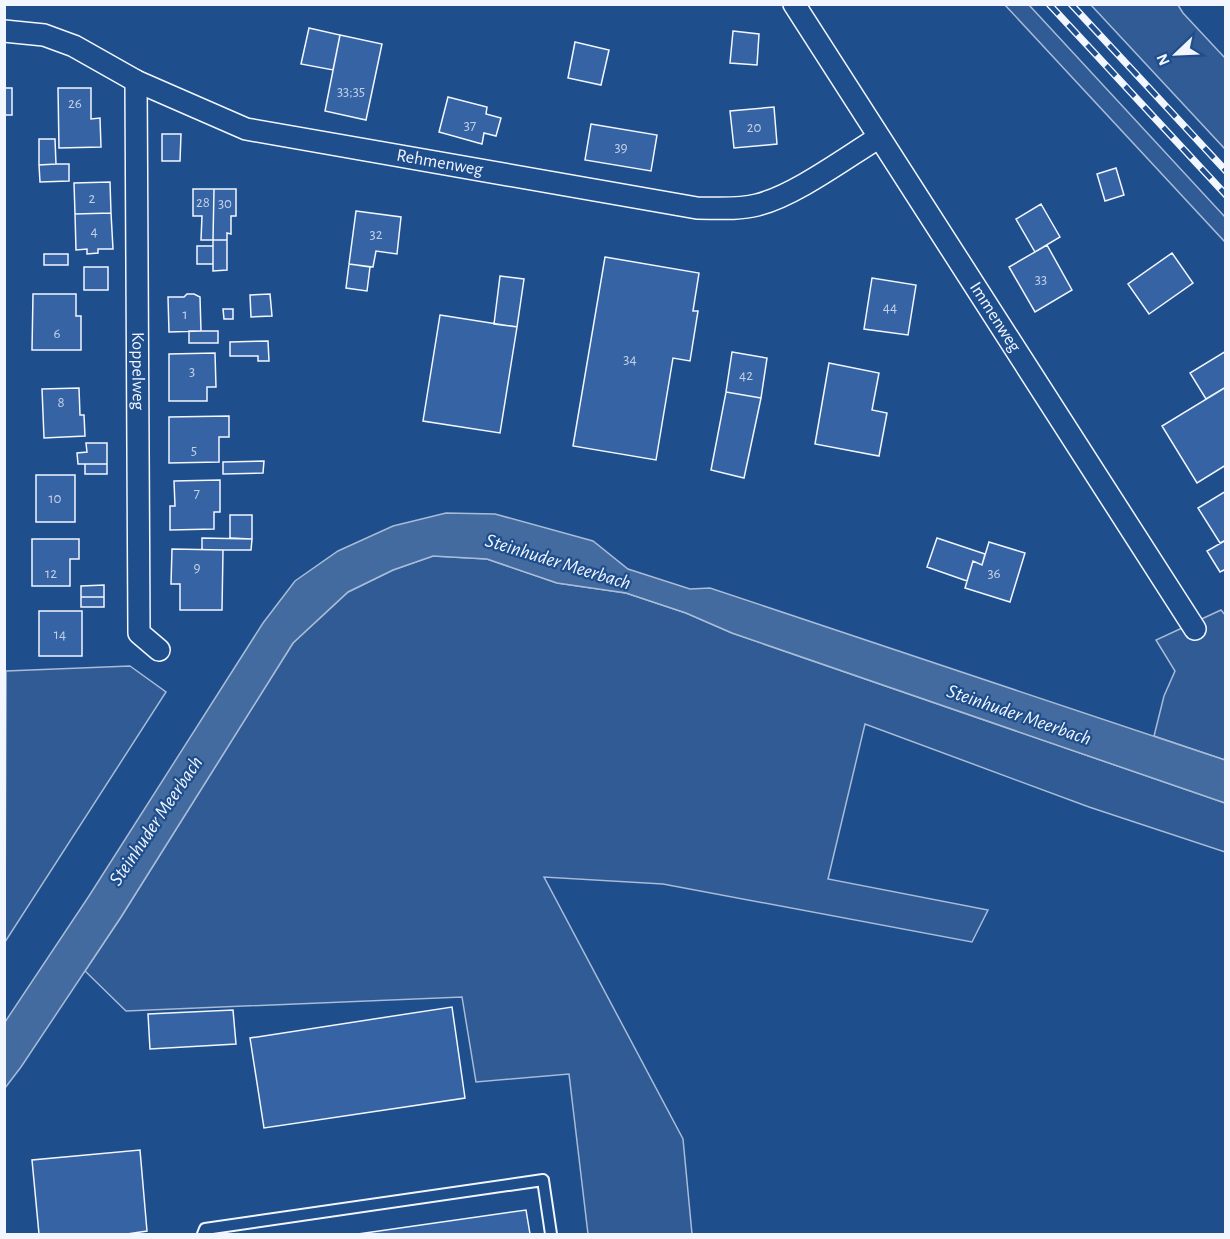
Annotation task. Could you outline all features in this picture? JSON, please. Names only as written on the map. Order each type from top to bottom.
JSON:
[{"type":"street","name":"Immenweg","points":[[794,4],[1195,629]]},
{"type":"street","name":"Rehmenweg","points":[[4,31],[44,35],[74,46],[136,81],[257,132],[697,208],[757,205],[786,194],[879,138]]},
{"type":"street","name":"Koppelweg","points":[[136,81],[139,633],[159,650]]},
{"type":"lane","points":[[203,1234],[205,1229],[543,1180],[551,1234]]},
{"type":"shaded area","points":[[1005,5],[1029,5],[1225,217],[1225,242]]},
{"type":"shaded area","points":[[1091,5],[1178,5],[1225,58],[1225,149]]},
{"type":"shaded area","points":[[433,556],[487,559],[557,583],[626,593],[686,613],[732,633],[1225,803],[1225,852],[1089,807],[865,724],[828,879],[988,910],[972,942],[663,884],[544,877],[683,1139],[692,1234],[588,1234],[569,1074],[476,1082],[462,997],[126,1011],[85,971],[293,643],[348,592],[393,570]]},
{"type":"shaded area","points":[[1221,610],[1226,616],[1225,760],[1154,736],[1164,696],[1175,671],[1156,640]]},
{"type":"shaded area","points":[[130,666],[166,692],[5,942],[6,671]]},
{"type":"water","name":"Steinhuder Meerbach","points":[[446,513],[495,514],[593,541],[628,569],[690,589],[710,588],[1225,760],[1225,803],[732,633],[686,613],[626,593],[557,583],[487,559],[433,556],[393,570],[348,592],[293,643],[121,917],[5,1088],[5,1022],[89,896],[263,623],[295,581],[338,551],[393,526]]},
{"type":"building","points":[[309,28],[340,35],[333,70],[301,64]]},
{"type":"building","points":[[733,31],[759,34],[757,65],[730,63]]},
{"type":"building","points":[[340,35],[382,44],[366,120],[325,111]]},
{"type":"building","points":[[575,42],[609,50],[601,85],[568,78]]},
{"type":"building","points":[[4,88],[12,88],[12,115],[4,115]]},
{"type":"building","points":[[58,88],[91,88],[91,119],[100,118],[101,147],[59,148]]},
{"type":"building","points":[[448,97],[487,107],[486,114],[501,118],[496,136],[484,133],[482,144],[439,132]]},
{"type":"building","points":[[774,107],[777,144],[734,148],[730,111]]},
{"type":"building","points":[[591,124],[657,135],[651,171],[585,160]]},
{"type":"building","points":[[162,134],[181,134],[180,161],[162,161]]},
{"type":"building","points":[[39,139],[55,139],[56,164],[39,165]]},
{"type":"building","points":[[69,164],[69,181],[40,182],[39,165]]},
{"type":"building","points":[[1116,168],[1124,195],[1105,201],[1097,174]]},
{"type":"building","points":[[110,182],[111,213],[75,214],[74,183]]},
{"type":"building","points":[[193,189],[214,189],[213,240],[201,240],[202,216],[193,216]]},
{"type":"building","points":[[214,189],[236,189],[236,216],[231,216],[231,234],[227,233],[227,240],[213,240]]},
{"type":"building","points":[[1041,204],[1060,237],[1035,252],[1016,219]]},
{"type":"building","points":[[356,211],[401,217],[397,254],[376,251],[373,267],[349,264]]},
{"type":"building","points":[[111,213],[113,249],[98,249],[98,253],[87,254],[87,249],[76,250],[75,214]]},
{"type":"building","points":[[213,240],[227,240],[227,270],[213,271]]},
{"type":"building","points":[[1047,245],[1072,290],[1035,312],[1009,267]]},
{"type":"building","points":[[197,246],[213,246],[213,264],[197,264]]},
{"type":"building","points":[[1172,253],[1193,283],[1149,314],[1128,284]]},
{"type":"building","points":[[44,254],[68,254],[68,265],[44,265]]},
{"type":"building","points":[[605,257],[699,273],[693,311],[698,311],[690,361],[673,358],[656,460],[573,446]]},
{"type":"building","points":[[349,264],[370,267],[367,291],[346,288]]},
{"type":"building","points":[[84,267],[108,267],[108,290],[84,290]]},
{"type":"building","points":[[500,276],[524,279],[517,327],[494,324]]},
{"type":"building","points":[[872,278],[916,285],[908,335],[864,329]]},
{"type":"building","points":[[33,294],[76,294],[76,316],[81,316],[81,350],[32,350]]},
{"type":"building","points":[[187,294],[200,297],[201,331],[169,332],[168,297],[184,297]]},
{"type":"building","points":[[270,294],[272,316],[251,317],[250,295]]},
{"type":"building","points":[[223,309],[233,309],[233,319],[224,319]]},
{"type":"building","points":[[440,315],[517,327],[500,433],[423,421]]},
{"type":"building","points":[[189,331],[218,331],[218,343],[189,343]]},
{"type":"building","points":[[268,341],[269,361],[258,361],[258,356],[230,356],[230,342]]},
{"type":"building","points":[[1226,351],[1226,387],[1206,399],[1190,373]]},
{"type":"building","points":[[732,352],[767,358],[761,398],[726,392]]},
{"type":"building","points":[[215,353],[216,387],[207,387],[207,401],[169,401],[169,354]]},
{"type":"building","points":[[829,363],[879,373],[872,410],[887,413],[879,456],[815,444]]},
{"type":"building","points":[[1226,387],[1226,465],[1197,483],[1162,426]]},
{"type":"building","points":[[79,388],[80,415],[84,415],[85,436],[44,438],[42,389]]},
{"type":"building","points":[[726,392],[761,398],[744,478],[711,470]]},
{"type":"building","points":[[229,416],[229,437],[219,437],[219,462],[169,463],[169,417]]},
{"type":"building","points":[[86,443],[107,443],[107,464],[78,464],[77,453],[87,452]]},
{"type":"building","points":[[264,461],[263,473],[223,474],[223,462]]},
{"type":"building","points":[[85,464],[107,464],[107,474],[85,474]]},
{"type":"building","points":[[36,475],[75,475],[75,522],[36,522]]},
{"type":"building","points":[[220,480],[220,512],[214,512],[214,529],[170,530],[170,506],[175,506],[174,481]]},
{"type":"building","points":[[1226,491],[1226,540],[1220,543],[1198,508]]},
{"type":"building","points":[[230,515],[252,515],[252,539],[230,538]]},
{"type":"building","points":[[202,538],[252,539],[251,550],[202,550]]},
{"type":"building","points":[[937,538],[985,554],[982,565],[973,561],[967,581],[927,567]]},
{"type":"building","points":[[32,539],[79,539],[79,559],[70,559],[70,586],[32,586]]},
{"type":"building","points":[[1226,540],[1226,569],[1220,572],[1207,551]]},
{"type":"building","points":[[989,542],[1025,553],[1010,602],[965,588],[973,561],[982,565]]},
{"type":"building","points":[[172,549],[223,550],[222,610],[180,610],[180,584],[171,584]]},
{"type":"building","points":[[104,585],[104,597],[81,597],[81,586]]},
{"type":"building","points":[[81,597],[104,597],[104,607],[81,607]]},
{"type":"building","points":[[39,611],[82,611],[82,656],[39,656]]},
{"type":"building","points":[[452,1007],[465,1098],[264,1128],[250,1038]]},
{"type":"building","points":[[233,1010],[236,1044],[150,1049],[148,1014]]},
{"type":"building","points":[[140,1150],[147,1231],[127,1234],[39,1234],[32,1160]]},
{"type":"building","points":[[526,1210],[530,1234],[358,1234]]},
{"type":"railway","points":[[1049,4],[1226,195]]},
{"type":"railway","points":[[1071,4],[1226,171]]}]
